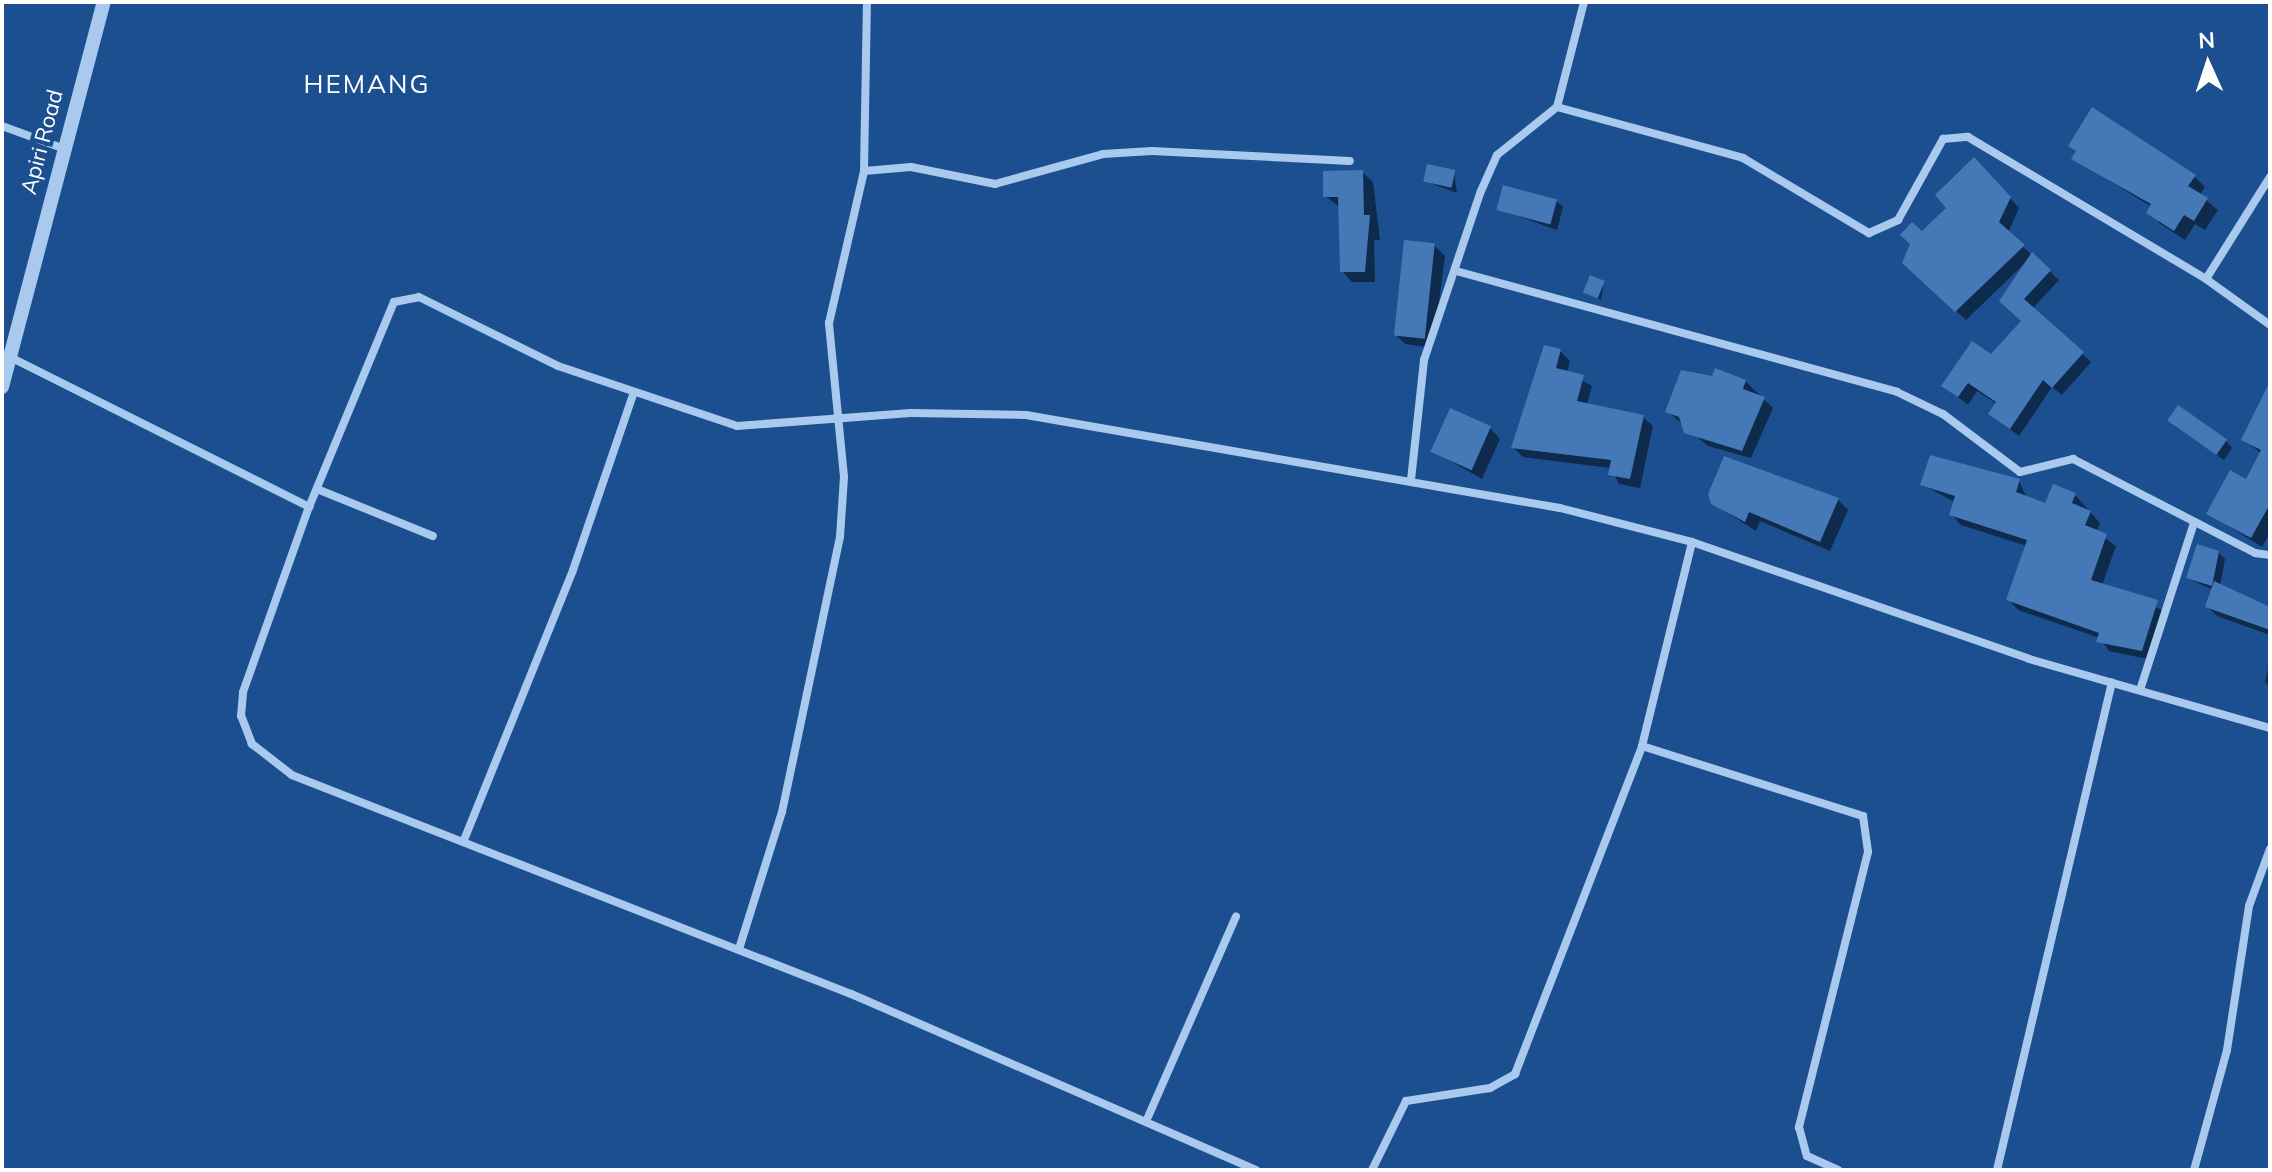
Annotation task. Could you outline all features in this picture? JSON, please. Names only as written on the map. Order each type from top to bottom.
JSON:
[{"type":"street","name":"Apiri Road","points":[[2,387],[62,148],[104,2]]},
{"type":"street","points":[[739,949],[782,812],[840,537],[844,477],[834,418],[829,323],[864,171],[867,2]]},
{"type":"street","points":[[1411,480],[1424,360],[1497,155],[1557,107],[1584,2]]},
{"type":"street","points":[[1557,107],[1743,158],[1869,233],[1898,220],[1943,139],[1968,137],[2206,279],[2270,325]]},
{"type":"street","points":[[2,126],[62,148]]},
{"type":"street","points":[[864,171],[923,168],[995,184],[1103,154],[1152,151],[1350,161]]},
{"type":"street","points":[[2206,279],[2270,177]]},
{"type":"street","points":[[1456,271],[1897,392],[1943,414],[2020,472],[2073,459],[2194,523],[2270,555]]},
{"type":"street","points":[[1256,1170],[1148,1117],[739,949],[292,775],[246,732],[243,692],[309,507],[389,310],[403,297],[419,297],[505,344],[633,395],[737,426],[834,418],[1026,415],[1411,480],[1692,542],[2112,682],[2270,728]]},
{"type":"street","points":[[10,357],[309,507]]},
{"type":"street","points":[[464,840],[568,584],[633,395]]},
{"type":"street","points":[[317,489],[433,536]]},
{"type":"street","points":[[2140,690],[2194,523]]},
{"type":"street","points":[[1372,1170],[1406,1101],[1490,1088],[1515,1074],[1642,746],[1692,542]]},
{"type":"street","points":[[1997,1170],[2112,682]]},
{"type":"street","points":[[1642,746],[1863,816],[1868,852],[1799,1127],[1807,1156],[1838,1170]]},
{"type":"street","points":[[2194,1170],[2227,1050],[2249,906],[2270,849]]},
{"type":"street","points":[[1148,1117],[1236,917]]},
{"type":"building","points":[[2092,107],[2196,175],[2188,186],[2208,198],[2194,221],[2184,215],[2174,231],[2146,213],[2151,204],[2071,159],[2076,151],[2068,146]]},
{"type":"building","points":[[1974,157],[2011,197],[1999,222],[2025,245],[1955,312],[1902,263],[1910,244],[1900,235],[1912,222],[1922,231],[1946,208],[1935,195]]},
{"type":"building","points":[[1427,164],[1455,170],[1452,188],[1423,182]]},
{"type":"building","points":[[1363,170],[1364,215],[1370,215],[1365,272],[1340,272],[1338,197],[1323,197],[1323,171]]},
{"type":"building","points":[[1503,185],[1557,199],[1550,225],[1496,210]]},
{"type":"building","points":[[1404,240],[1435,243],[1425,339],[1394,335]]},
{"type":"building","points":[[2032,252],[2051,270],[2024,299],[2084,352],[2052,388],[2043,380],[2010,429],[1988,414],[1996,402],[1968,383],[1958,397],[1941,386],[1972,341],[1991,354],[2021,321],[1999,301]]},
{"type":"building","points":[[1590,275],[1605,281],[1598,299],[1583,293]]},
{"type":"building","points":[[1544,345],[1561,349],[1556,368],[1584,375],[1577,401],[1644,415],[1630,479],[1608,475],[1611,460],[1511,448]]},
{"type":"building","points":[[1715,368],[1746,380],[1743,389],[1765,397],[1742,451],[1684,433],[1679,417],[1665,412],[1681,370],[1712,376]]},
{"type":"building","points":[[2270,381],[2270,504],[2251,538],[2206,514],[2230,470],[2246,479],[2261,450],[2241,440]]},
{"type":"building","points":[[2178,405],[2227,439],[2216,455],[2167,421]]},
{"type":"building","points":[[1450,408],[1491,426],[1472,470],[1430,452]]},
{"type":"building","points":[[1930,455],[2020,479],[2016,492],[2045,503],[2053,484],[2076,493],[2072,503],[2091,511],[2085,525],[2107,534],[2091,580],[2158,600],[2142,651],[2096,642],[2099,633],[2006,600],[2027,540],[1949,515],[1955,496],[1920,485]]},
{"type":"building","points":[[1724,456],[1839,498],[1820,542],[1749,512],[1745,522],[1711,504],[1708,494]]},
{"type":"building","points":[[2197,544],[2219,551],[2212,586],[2186,578]]},
{"type":"building","points":[[2214,581],[2270,607],[2270,630],[2205,607]]},
{"type":"district","name":"HEMANG","points":[[367,84]]}]
